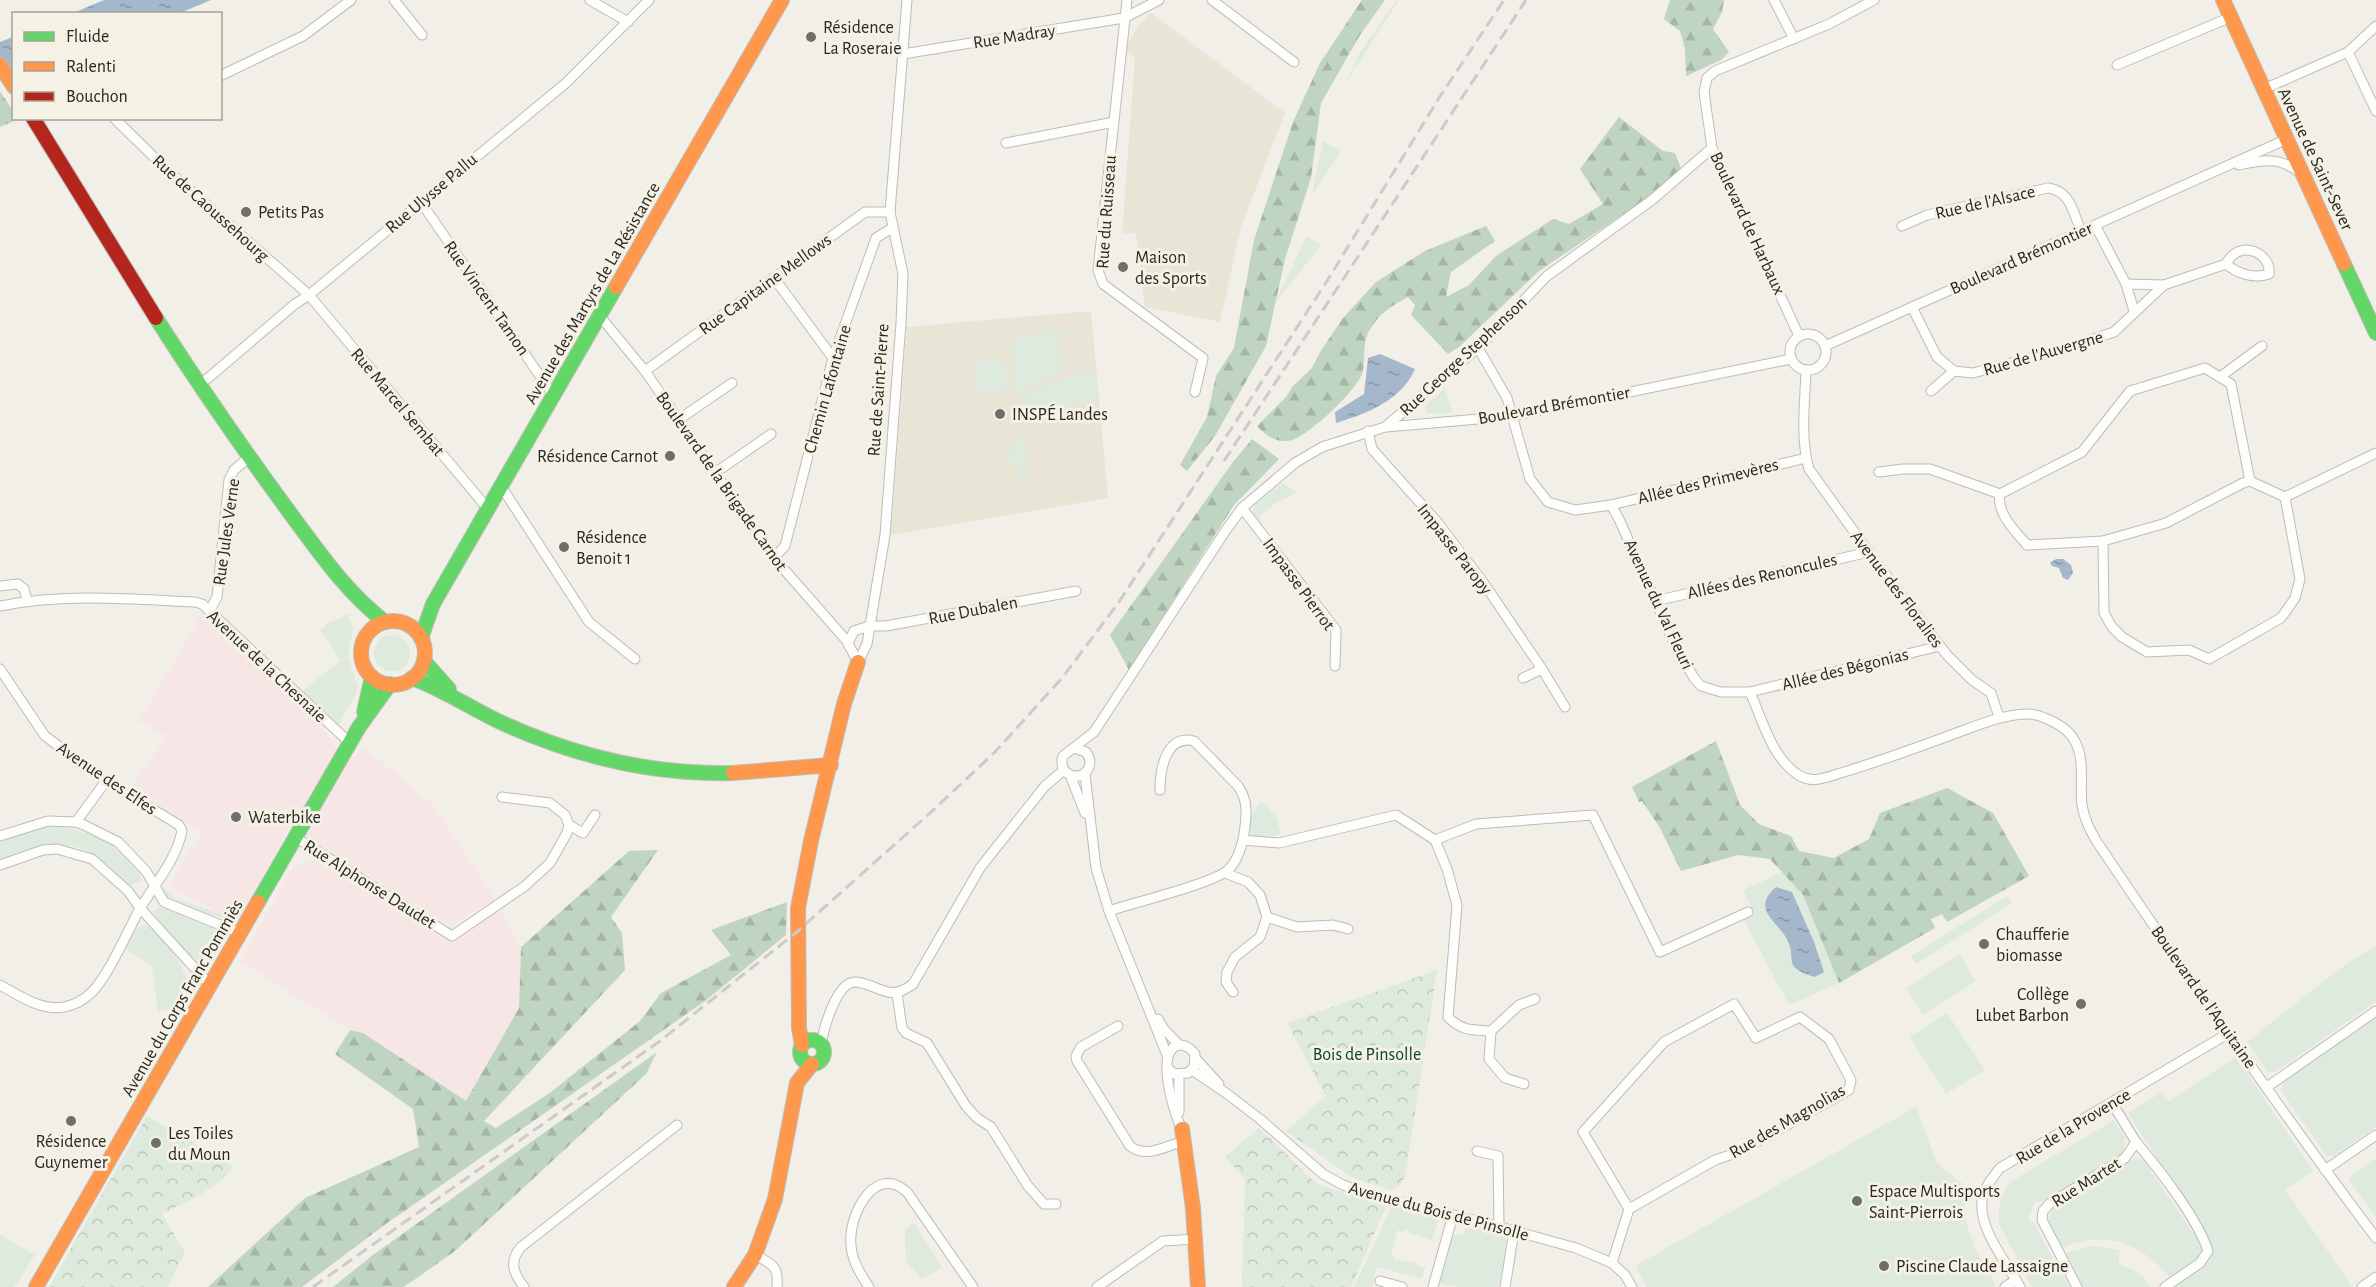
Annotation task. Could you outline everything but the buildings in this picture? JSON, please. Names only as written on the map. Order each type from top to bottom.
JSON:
[{"type":"main road","name":"Avenue des Martyrs de La Résistance","points":[[422,638],[433,604],[782,0]]},
{"type":"main road","name":"Avenue de Saint-Sever","points":[[2223,0],[2376,333]]},
{"type":"main road","points":[[0,65],[12,84]]},
{"type":"main road","points":[[34,120],[198,386],[248,458],[358,602],[385,622]]},
{"type":"main road","points":[[358,602],[367,634]]},
{"type":"main road","name":"Avenue des Martyrs de La Résistance","points":[[400,622],[421,614],[433,604]]},
{"type":"main road","points":[[385,622],[400,622],[411,627],[422,638],[424,661],[420,670],[412,678],[406,682],[390,684],[372,677],[365,667],[362,646],[367,634],[375,627],[385,622]]},
{"type":"main road","points":[[424,661],[457,698]]},
{"type":"main road","name":"Rue de Saint-Pierre","points":[[807,1062],[800,1054],[812,1039],[798,908],[810,841],[844,704],[858,662]]},
{"type":"main road","name":"Avenue du Corps Franc Pommiès","points":[[359,727],[370,692],[372,677]]},
{"type":"main road","points":[[412,678],[543,741],[587,756],[624,765],[695,774],[731,775],[829,771]]},
{"type":"main road","name":"Avenue du Corps Franc Pommiès","points":[[36,1287],[359,727],[390,684]]},
{"type":"main road","points":[[734,1287],[755,1255],[775,1198],[797,1083],[807,1062],[819,1062],[823,1056],[812,1039]]},
{"type":"main road","points":[[1183,1135],[1197,1239],[1198,1287]]},
{"type":"street","points":[[222,75],[303,36],[351,0]]},
{"type":"street","points":[[394,0],[422,35]]},
{"type":"street","points":[[590,0],[628,22]]},
{"type":"street","name":"Rue Ulysse Pallu","points":[[207,379],[566,83],[649,0]]},
{"type":"street","name":"Rue de Saint-Pierre","points":[[858,662],[867,644],[885,535],[901,323],[903,274],[890,212],[907,0]]},
{"type":"street","name":"Rue du Ruisseau","points":[[1126,0],[1098,270],[1103,284],[1203,358],[1195,392]]},
{"type":"street","points":[[1124,18],[1159,0]]},
{"type":"street","points":[[1212,0],[1294,62]]},
{"type":"street","points":[[1774,0],[1794,39]]},
{"type":"street","name":"Boulevard de Harbaux","points":[[1799,336],[1712,148],[1704,92],[1707,78],[1715,71],[1829,24],[1874,0]]},
{"type":"street","points":[[2117,65],[2231,17]]},
{"type":"street","name":"Rue Madray","points":[[903,54],[1124,18]]},
{"type":"street","points":[[2264,89],[2348,52],[2376,26]]},
{"type":"street","points":[[2348,52],[2376,111]]},
{"type":"street","name":"Rue de Caoussehourg","points":[[116,120],[167,170],[309,295]]},
{"type":"street","points":[[1006,143],[1113,122]]},
{"type":"street","name":"Boulevard Brémontier","points":[[1825,346],[2287,139]]},
{"type":"street","name":"Rue George Stephenson","points":[[1074,748],[1094,732],[1242,508],[1294,463],[1322,447],[1385,427],[1478,348],[1547,276],[1652,201],[1712,148]]},
{"type":"street","name":"Boulevard Brémontier","points":[[2217,171],[2242,164],[2275,160],[2286,163],[2304,176]]},
{"type":"street","name":"Rue de l'Alsace","points":[[1902,226],[1927,215],[2048,188],[2058,189],[2064,194],[2081,231]]},
{"type":"street","name":"Rue Vincent Tamon","points":[[421,202],[554,395]]},
{"type":"street","name":"Rue Capitaine Mellows","points":[[645,371],[865,213],[890,212]]},
{"type":"street","points":[[2095,225],[2126,284],[2134,311]]},
{"type":"street","name":"Chemin Lafontaine","points":[[774,558],[785,546],[833,358],[876,238],[892,228]]},
{"type":"street","points":[[2126,284],[2164,285],[2226,264]]},
{"type":"street","points":[[774,278],[833,358]]},
{"type":"street","name":"Rue de l'Auvergne","points":[[1954,371],[1973,373],[2101,338],[2122,326],[2134,311],[2164,285]]},
{"type":"street","name":"Rue Marcel Sembat","points":[[309,295],[488,510]]},
{"type":"street","points":[[1912,307],[1937,357],[1954,371],[1931,391]]},
{"type":"street","name":"Boulevard de la Brigade Carnot","points":[[599,315],[645,371],[774,558],[848,643],[858,662]]},
{"type":"street","points":[[1805,334],[1817,336],[1825,346],[1826,352],[1822,363],[1817,367],[1806,370],[1800,368],[1791,359],[1790,349],[1799,336],[1805,334]]},
{"type":"street","points":[[2220,377],[2262,346]]},
{"type":"street","points":[[1478,348],[1507,398],[1530,479],[1548,501],[1575,510],[1611,505]]},
{"type":"street","name":"Boulevard Brémontier","points":[[1385,427],[1513,416],[1791,359]]},
{"type":"street","points":[[1879,472],[1930,469],[2000,494],[2082,453],[2130,391],[2205,368],[2231,384],[2250,481]]},
{"type":"street","name":"Avenue des Floralies","points":[[1806,370],[1806,458],[1809,469],[1940,646],[1972,680],[1991,693],[2000,717]]},
{"type":"street","points":[[678,420],[732,383]]},
{"type":"street","name":"Impasse Paropy","points":[[1368,431],[1372,449],[1438,523],[1483,582],[1565,707]]},
{"type":"street","points":[[715,473],[771,434]]},
{"type":"street","points":[[2284,497],[2376,453]]},
{"type":"street","name":"Rue Jules Verne","points":[[210,610],[217,597],[229,480],[234,470],[248,458]]},
{"type":"street","name":"Allée des Primevères","points":[[1611,505],[1806,458]]},
{"type":"street","points":[[2000,494],[1999,500],[2006,520],[2027,545],[2103,541],[2166,523],[2236,485],[2250,481],[2284,497]]},
{"type":"street","points":[[501,486],[589,622],[635,659]]},
{"type":"street","points":[[2103,541],[2104,613],[2112,627],[2122,637],[2147,652],[2189,650],[2209,659],[2281,618],[2295,598],[2300,579],[2284,497]]},
{"type":"street","name":"Avenue du Val Fleuri","points":[[1611,505],[1672,639],[1694,678],[1701,686],[1721,692],[1750,692]]},
{"type":"street","name":"Impasse Pierrot","points":[[1242,508],[1336,630],[1335,666]]},
{"type":"street","name":"Allées des Renoncules","points":[[1655,601],[1869,552]]},
{"type":"street","points":[[0,586],[18,584],[24,589],[27,600]]},
{"type":"street","name":"Rue Dubalen","points":[[869,626],[886,626],[1076,591]]},
{"type":"street","name":"Avenue de la Chesnaie","points":[[0,606],[27,600],[98,598],[195,602],[210,610],[350,743]]},
{"type":"street","points":[[848,643],[854,631],[869,626]]},
{"type":"street","name":"Allée des Bégonias","points":[[1750,692],[1940,646]]},
{"type":"street","name":"Avenue des Elfes","points":[[0,669],[45,736],[106,781],[179,825],[182,835],[155,888]]},
{"type":"street","points":[[1523,678],[1542,669]]},
{"type":"street","points":[[1750,692],[1773,746],[1786,765],[1798,775],[1813,781],[1872,764],[2000,717]]},
{"type":"street","name":"Boulevard de l'Aquitaine","points":[[2000,717],[2028,713],[2066,730],[2073,739],[2083,768],[2082,805],[2087,825],[2177,959],[2325,1170],[2376,1238]]},
{"type":"street","name":"Rue George Stephenson","points":[[1089,756],[1094,732]]},
{"type":"street","points":[[1109,911],[1225,873],[1238,855],[1247,814],[1243,793],[1194,741],[1182,740],[1171,747],[1160,773],[1160,790]]},
{"type":"street","points":[[1091,826],[1062,766],[1063,756],[1074,748],[1082,750],[1089,756],[1090,766],[1085,774],[1096,868],[1109,911],[1134,977],[1167,1055],[1171,1100],[1183,1135]]},
{"type":"street","points":[[1067,773],[1076,777],[1085,774]]},
{"type":"street","points":[[812,1039],[846,985],[856,982],[888,993],[897,993],[906,989],[919,977],[980,868],[1045,786],[1067,773]]},
{"type":"street","points":[[76,822],[106,781]]},
{"type":"street","points":[[502,797],[550,803],[565,815],[569,825],[583,833],[595,815]]},
{"type":"street","points":[[1243,840],[1279,843],[1396,815],[1435,840],[1447,869],[1457,904],[1449,1017],[1457,1027],[1491,1031]]},
{"type":"street","points":[[1435,840],[1476,824],[1593,815],[1660,952],[1748,912]]},
{"type":"street","points":[[0,836],[48,821],[76,822],[118,842],[146,871],[164,902],[240,933]]},
{"type":"street","name":"Rue Alphonse Daudet","points":[[295,837],[452,936],[525,886],[550,863],[569,825]]},
{"type":"street","points":[[0,865],[43,850],[57,849],[72,851],[92,859],[128,891],[140,908],[210,985]]},
{"type":"street","points":[[1225,873],[1248,882],[1260,896],[1267,917],[1260,937],[1236,957],[1227,972],[1226,982],[1233,992]]},
{"type":"street","points":[[0,985],[42,1006],[66,1007],[87,997],[98,985],[140,908],[155,888]]},
{"type":"street","points":[[1267,917],[1297,927],[1333,925],[1348,929]]},
{"type":"street","points":[[1134,977],[1163,1029],[1179,1045]]},
{"type":"street","points":[[897,993],[902,1028],[906,1033],[927,1043],[966,1106],[977,1118],[991,1127],[1028,1186],[1044,1204],[1056,1204]]},
{"type":"street","points":[[1524,1084],[1505,1078],[1489,1059],[1491,1031],[1520,1005],[1535,999]]},
{"type":"street","name":"Rue des Magnolias","points":[[1734,1004],[1756,1038],[1800,1017],[1829,1039],[1851,1080],[1849,1090],[1739,1152],[1715,1160],[1629,1209],[1583,1132],[1664,1042],[1734,1004]]},
{"type":"street","points":[[2267,1087],[2376,1011]]},
{"type":"street","points":[[1118,1026],[1081,1047],[1077,1061],[1130,1146],[1136,1151],[1145,1153],[1183,1135]]},
{"type":"street","name":"Rue de la Provence","points":[[2018,1284],[1983,1221],[1982,1198],[2000,1168],[2229,1033]]},
{"type":"street","points":[[1167,1055],[1171,1049],[1179,1045],[1192,1050],[1196,1059],[1192,1070],[1179,1075]]},
{"type":"street","name":"Avenue du Bois de Pinsolle","points":[[1196,1059],[1226,1093]]},
{"type":"street","points":[[1167,1066],[1179,1075]]},
{"type":"street","name":"Avenue du Bois de Pinsolle","points":[[1192,1070],[1226,1093],[1323,1174],[1343,1185],[1378,1197],[1499,1226],[1576,1248],[1612,1263],[1632,1287]]},
{"type":"street","points":[[1179,1075],[1178,1105],[1183,1135]]},
{"type":"street","name":"Rue Martet","points":[[2112,1103],[2136,1142],[2178,1198],[2205,1241],[2208,1251],[2200,1263],[2165,1287]]},
{"type":"street","points":[[524,1287],[514,1271],[513,1260],[521,1246],[677,1125]]},
{"type":"street","points":[[2325,1170],[2376,1135]]},
{"type":"street","name":"Rue Martet","points":[[2077,1287],[2042,1220],[2043,1211],[2050,1203],[2126,1158],[2136,1142]]},
{"type":"street","points":[[1477,1151],[1498,1156],[1499,1226]]},
{"type":"street","points":[[869,1287],[854,1260],[851,1235],[857,1208],[863,1198],[871,1190],[888,1185],[898,1186],[907,1192],[973,1287]]},
{"type":"street","points":[[1612,1263],[1629,1209]]},
{"type":"street","points":[[1433,1287],[1453,1215]]},
{"type":"street","points":[[1505,1287],[1514,1231]]},
{"type":"street","points":[[1096,1287],[1163,1241],[1197,1239]]},
{"type":"street","points":[[755,1255],[773,1265],[778,1275],[777,1287]]},
{"type":"street","points":[[2362,1287],[2376,1277]]},
{"type":"street","points":[[1380,1281],[1402,1287]]},
{"type":"street","points":[[2006,1287],[2018,1284]]},
{"type":"shaded area","points":[[1150,12],[1285,113],[1241,227],[1220,322],[1145,307],[1136,233],[1122,234],[1135,58],[1125,50],[1135,31]]},
{"type":"shaded area","name":"INSPÉ Landes","points":[[1091,311],[1108,498],[891,535],[907,327]]},
{"type":"shaded area","points":[[202,614],[330,738],[337,750],[350,759],[365,748],[434,806],[495,899],[451,926],[290,826],[241,917],[226,917],[169,885],[202,833],[131,789],[167,736],[139,721]]},
{"type":"shaded area","points":[[316,859],[453,945],[460,937],[500,908],[521,947],[519,1008],[466,1101],[363,1033],[350,1030],[239,961],[293,868]]},
{"type":"green space","points":[[1362,0],[1385,0],[1360,35],[1321,103],[1311,178],[1285,259],[1266,346],[1215,436],[1187,471],[1180,465],[1207,417],[1216,376],[1234,348],[1254,240],[1293,122],[1320,63]]},
{"type":"green space","points":[[1399,0],[1344,85],[1361,51]]},
{"type":"green space","points":[[1670,0],[1724,0],[1722,12],[1713,29],[1729,52],[1721,60],[1686,76],[1685,49],[1680,31],[1664,19]]},
{"type":"green space","points":[[0,91],[12,109],[12,120],[17,120],[0,127]]},
{"type":"green space","points":[[1619,117],[1663,151],[1675,153],[1683,174],[1539,271],[1459,347],[1448,354],[1411,315],[1415,305],[1408,297],[1376,321],[1366,338],[1363,369],[1358,382],[1317,424],[1296,439],[1288,441],[1274,439],[1257,426],[1312,368],[1343,318],[1376,282],[1425,251],[1486,226],[1495,241],[1451,272],[1446,297],[1469,285],[1496,256],[1553,219],[1569,224],[1603,204],[1580,169]]},
{"type":"green space","points":[[1323,141],[1341,151],[1312,195]]},
{"type":"green space","points":[[1307,236],[1321,245],[1275,303]]},
{"type":"green space","points":[[1062,330],[1067,333],[1055,347],[1065,371],[1015,395],[1012,345],[1018,344],[1018,336]]},
{"type":"green space","points":[[998,359],[1003,361],[1006,368],[1006,388],[1001,393],[983,394],[976,387],[976,362]]},
{"type":"green space","points":[[1085,370],[1096,373],[1098,397],[1049,412],[1039,411],[1020,398],[1070,376],[1075,371],[1080,375]]},
{"type":"green space","points":[[1445,388],[1452,412],[1427,414],[1425,406]]},
{"type":"green space","points":[[1025,434],[1027,481],[1019,481],[1019,465],[1007,465],[1006,459],[1012,451],[1012,444]]},
{"type":"green space","points":[[1252,439],[1279,459],[1234,505],[1129,670],[1110,635],[1233,462]]},
{"type":"green space","points":[[1283,483],[1297,493],[1277,502],[1260,516],[1262,524],[1253,512],[1255,504]]},
{"type":"green space","points":[[352,613],[349,617],[353,628],[348,657],[358,687],[339,724],[303,691],[341,660],[320,630],[330,622]]},
{"type":"green space","points":[[392,635],[405,640],[410,653],[405,666],[392,671],[379,666],[374,653],[379,640]]},
{"type":"green space","points":[[1716,741],[1740,805],[1759,824],[1791,836],[1799,851],[1834,858],[1869,839],[1880,813],[1947,788],[1993,813],[2029,876],[1947,922],[1942,914],[1931,919],[1935,928],[1839,983],[1803,895],[1770,859],[1738,855],[1681,871],[1660,828],[1642,801],[1639,802],[1632,787]]},
{"type":"green space","points":[[1261,801],[1276,817],[1281,834],[1263,838],[1254,837],[1249,830],[1251,816]]},
{"type":"green space","points":[[49,826],[72,829],[103,840],[136,867],[141,874],[141,880],[130,886],[99,858],[87,851],[62,845],[25,851],[0,860],[0,840]]},
{"type":"green space","points":[[658,850],[611,917],[622,933],[625,970],[484,1121],[496,1128],[551,1092],[640,1021],[661,993],[731,955],[711,930],[787,902],[786,935],[705,1001],[383,1226],[302,1287],[208,1287],[305,1198],[419,1147],[413,1109],[335,1054],[350,1030],[363,1033],[466,1101],[519,1008],[521,947],[629,851]]},
{"type":"green space","points":[[1782,872],[1803,895],[1839,983],[1789,1005],[1743,918],[1754,914],[1743,890]]},
{"type":"green space","points":[[163,887],[176,899],[231,917],[205,914],[187,907],[164,895]]},
{"type":"green space","points":[[2007,896],[2012,903],[1916,964],[1911,956]]},
{"type":"green space","points":[[158,907],[199,920],[218,933],[201,963],[193,959],[155,916],[153,912]]},
{"type":"green space","points":[[145,925],[167,944],[180,963],[188,983],[189,991],[173,1009],[158,1011],[152,966],[124,948],[138,927]]},
{"type":"green space","points":[[2376,947],[2376,1002],[2275,1072],[2268,1072],[2247,1042],[2337,971]]},
{"type":"green space","points":[[1959,954],[1976,981],[1923,1015],[1906,988]]},
{"type":"green space","name":"Bois de Pinsolle","points":[[1437,970],[1405,1177],[1400,1185],[1392,1190],[1353,1178],[1286,1131],[1326,1096],[1287,1023]]},
{"type":"green space","points":[[1947,1013],[1985,1070],[1946,1094],[1910,1037]]},
{"type":"green space","points":[[2376,1018],[2376,1127],[2334,1156],[2327,1156],[2281,1091],[2283,1082]]},
{"type":"green space","points":[[657,1052],[646,1074],[455,1251],[403,1287],[333,1287],[373,1255]]},
{"type":"green space","points":[[2236,1057],[2313,1171],[2285,1190],[2352,1286],[2174,1287],[2203,1266],[2212,1255],[2214,1248],[2128,1113],[2162,1092],[2169,1101]]},
{"type":"green space","name":"Espace Multisports Saint-Pierrois","points":[[1916,1107],[1937,1163],[1964,1185],[1965,1218],[1975,1250],[1996,1285],[1992,1287],[1647,1287],[1635,1266]]},
{"type":"green space","points":[[147,1116],[233,1166],[220,1181],[191,1200],[162,1214],[185,1253],[167,1287],[49,1287]]},
{"type":"green space","points":[[2114,1120],[2125,1138],[2123,1154],[2040,1202],[2035,1202],[2028,1219],[2033,1222],[2069,1287],[2032,1287],[1999,1224],[1999,1206],[2005,1191],[2012,1181]]},
{"type":"green space","points":[[1259,1128],[1317,1184],[1386,1207],[1351,1287],[1242,1287],[1245,1179],[1225,1157]]},
{"type":"green space","points":[[2376,1158],[2376,1217],[2349,1180],[2352,1175]]},
{"type":"green space","points":[[2134,1159],[2144,1161],[2204,1249],[2196,1261],[2170,1278],[2147,1255],[2120,1242],[2091,1240],[2060,1249],[2050,1229],[2049,1218],[2053,1208]]},
{"type":"green space","points":[[1392,1206],[1439,1216],[1432,1240],[1409,1233],[1410,1231],[1404,1229],[1403,1232],[1398,1230],[1391,1255],[1394,1259],[1418,1263],[1418,1266],[1423,1267],[1425,1265],[1422,1279],[1377,1267],[1372,1287],[1354,1287]]},
{"type":"green space","points":[[914,1223],[942,1267],[922,1279],[906,1261],[905,1229]]},
{"type":"green space","points":[[1466,1224],[1503,1233],[1507,1238],[1499,1287],[1458,1287],[1438,1283],[1453,1234],[1464,1236]]},
{"type":"green space","points":[[0,1235],[35,1255],[14,1287],[0,1287]]},
{"type":"green space","points":[[2091,1246],[2120,1250],[2118,1264],[2137,1272],[2150,1287],[2081,1287],[2062,1254]]},
{"type":"water","points":[[104,0],[211,0],[182,12],[75,12]]},
{"type":"water","points":[[12,37],[12,75],[0,81],[0,42]]},
{"type":"water","points":[[1380,354],[1415,369],[1409,380],[1382,404],[1336,423],[1335,412],[1364,394],[1368,358]]},
{"type":"water","points":[[2056,559],[2063,559],[2071,565],[2073,573],[2068,580],[2063,578],[2059,568],[2050,563]]},
{"type":"water","points":[[1776,887],[1792,892],[1814,942],[1824,972],[1815,977],[1794,966],[1787,939],[1768,914],[1766,902]]},
{"type":"railway","points":[[313,1287],[660,1041],[798,931],[995,752],[1062,678],[1119,602],[1327,281],[1439,98],[1504,0]]},
{"type":"railway","points":[[1224,461],[1526,0]]},
{"type":"traffic: fast","points":[[2344,264],[2376,333]]},
{"type":"traffic: fast","points":[[421,638],[433,604],[616,287]]},
{"type":"traffic: fast","points":[[156,318],[272,489],[345,585],[385,622]]},
{"type":"traffic: fast","points":[[424,661],[449,689]]},
{"type":"traffic: fast","points":[[364,712],[372,677]]},
{"type":"traffic: fast","points":[[412,678],[498,721],[583,753],[642,767],[702,773],[733,773]]},
{"type":"traffic: fast","points":[[258,902],[359,727],[390,684]]},
{"type":"traffic: fast","points":[[812,1040],[820,1044],[824,1052],[820,1060],[812,1064],[804,1060],[800,1052],[804,1044],[812,1040]]},
{"type":"traffic: slow","points":[[616,287],[782,0]]},
{"type":"traffic: slow","points":[[2223,0],[2344,264]]},
{"type":"traffic: slow","points":[[0,65],[12,84]]},
{"type":"traffic: slow","points":[[393,621],[411,627],[419,635],[425,653],[419,671],[411,679],[393,685],[375,679],[367,671],[361,653],[367,635],[375,627],[393,621]]},
{"type":"traffic: slow","points":[[802,1045],[799,1028],[798,908],[811,841],[844,704],[858,662]]},
{"type":"traffic: slow","points":[[733,773],[831,765]]},
{"type":"traffic: slow","points":[[36,1287],[258,902]]},
{"type":"traffic: slow","points":[[734,1287],[755,1255],[775,1199],[797,1083],[812,1064]]},
{"type":"traffic: slow","points":[[1182,1129],[1193,1208],[1198,1287]]},
{"type":"traffic: jam","points":[[34,120],[156,318]]},
{"type":"place","name":"Résidence La Roseraie","points":[[811,37]]},
{"type":"place","name":"Petits Pas","points":[[246,212]]},
{"type":"place","name":"Maison des Sports","points":[[1123,267]]},
{"type":"place","name":"INSPÉ Landes","points":[[1000,414]]},
{"type":"place","name":"Résidence Carnot","points":[[670,456]]},
{"type":"place","name":"Résidence Benoit 1","points":[[564,547]]},
{"type":"place","name":"Waterbike","points":[[236,817]]},
{"type":"place","name":"Chaufferie biomasse","points":[[1984,944]]},
{"type":"place","name":"Collège Lubet Barbon","points":[[2081,1004]]},
{"type":"place","name":"Résidence Guynemer","points":[[71,1121]]},
{"type":"place","name":"Les Toiles du Moun","points":[[156,1143]]},
{"type":"place","name":"Espace Multisports Saint-Pierrois","points":[[1857,1201]]},
{"type":"place","name":"Piscine Claude Lassaigne","points":[[1884,1266]]}]
